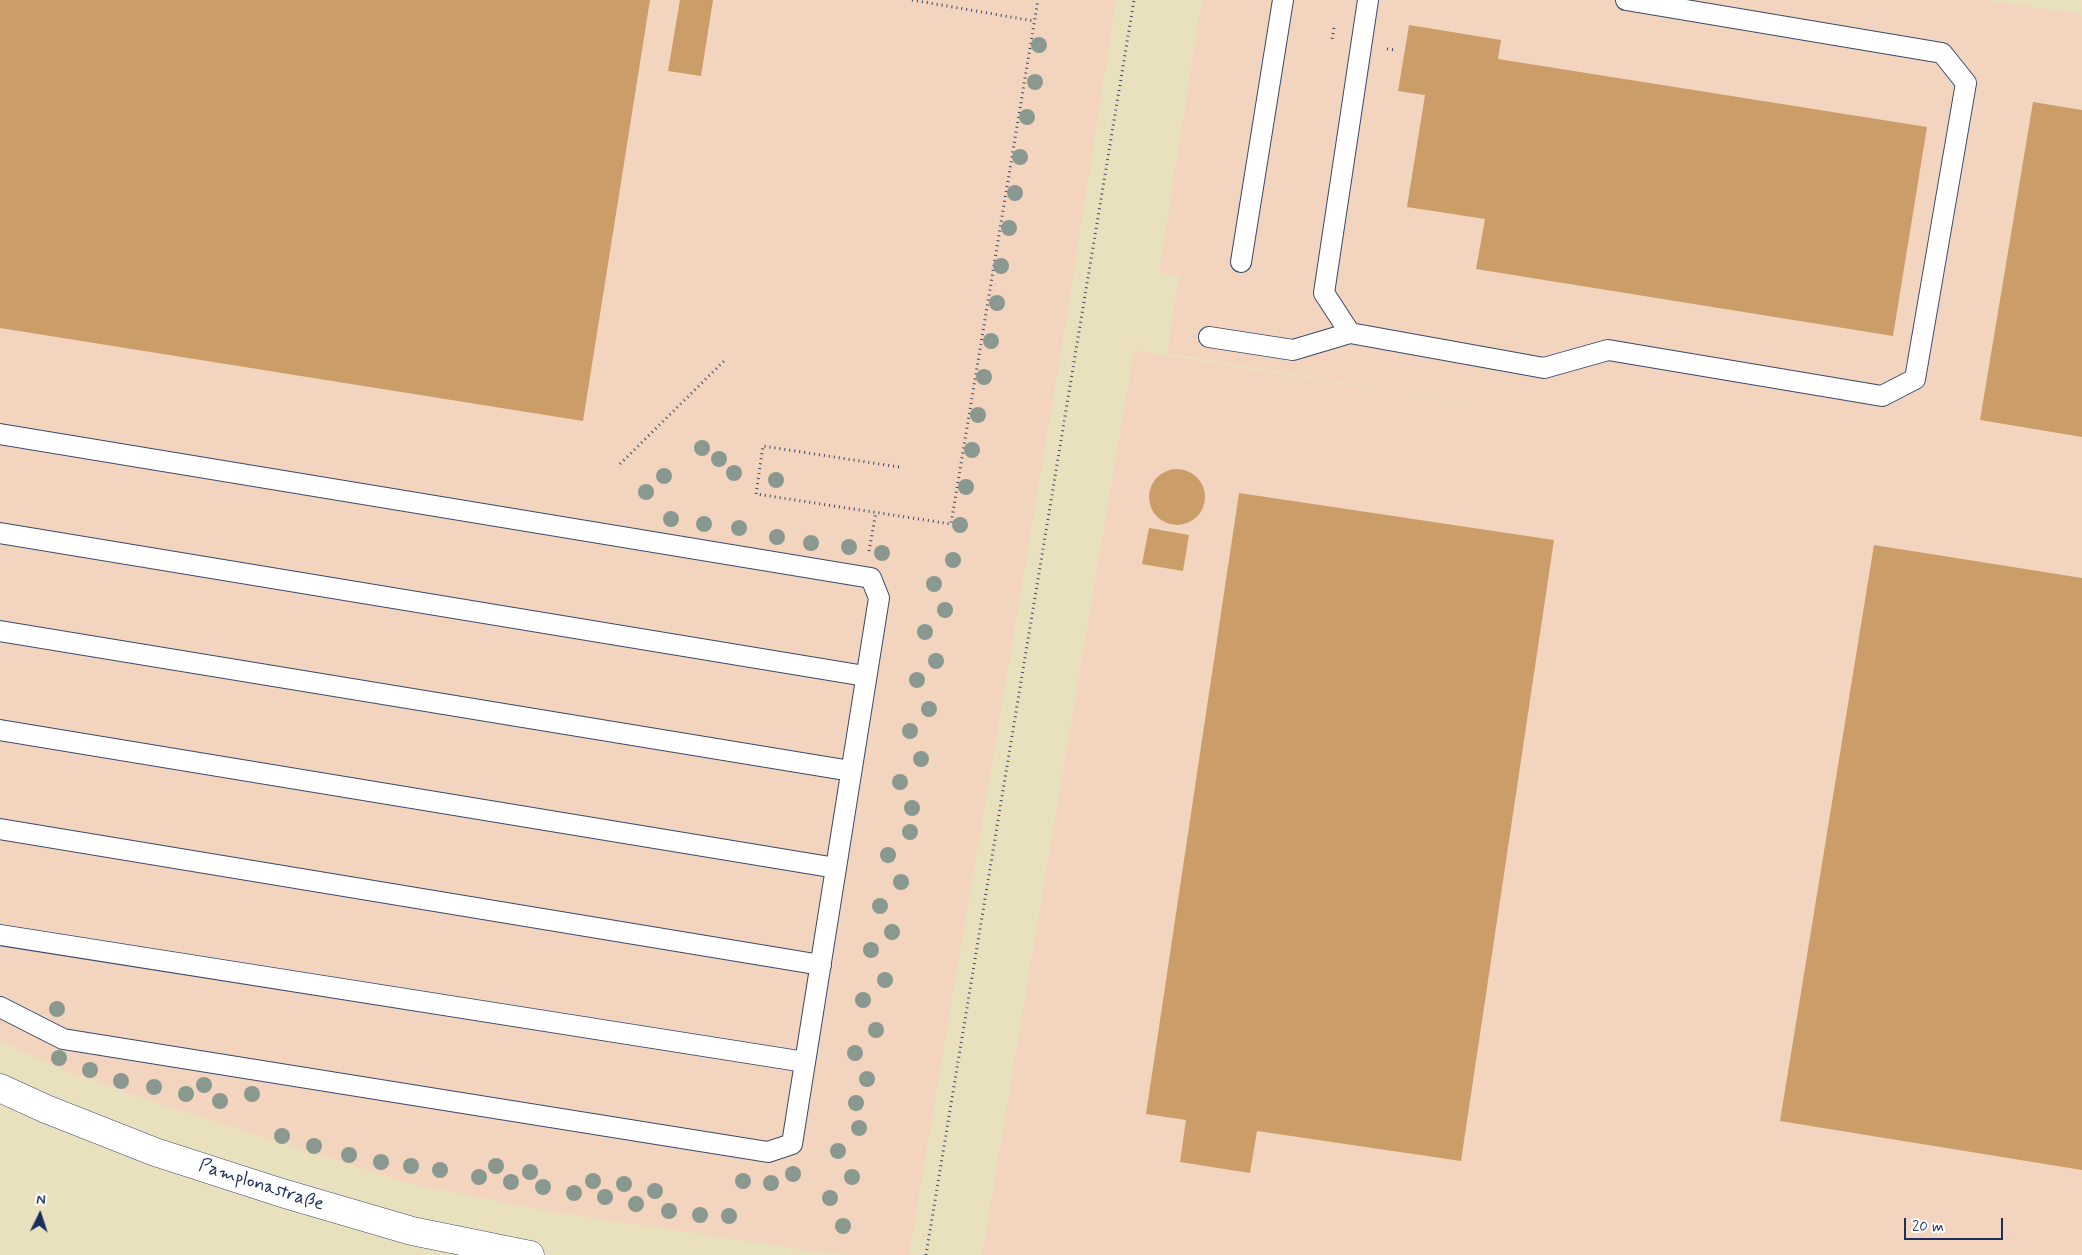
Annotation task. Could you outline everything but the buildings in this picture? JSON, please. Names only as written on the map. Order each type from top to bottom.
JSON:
[{"type":"street","name":"Pamplonastraße","points":[[0,1088],[46,1109],[155,1152],[282,1193],[412,1231],[530,1255]]},
{"type":"lane","points":[[1240,262],[1283,0]]},
{"type":"lane","points":[[1350,333],[1324,293],[1368,0]]},
{"type":"lane","points":[[1209,337],[1293,350],[1350,333],[1544,368],[1608,350],[1882,396],[1915,379],[1966,82],[1942,53],[1626,0]]},
{"type":"lane","points":[[0,434],[871,578],[879,598],[864,676],[851,771],[792,1144],[768,1152],[63,1039],[0,1007]]},
{"type":"lane","points":[[0,533],[864,676]]},
{"type":"lane","points":[[0,630],[851,771]]},
{"type":"lane","points":[[0,730],[836,868]]},
{"type":"lane","points":[[0,829],[821,965]]},
{"type":"lane","points":[[0,934],[804,1062]]},
{"type":"path","points":[[912,0],[1034,21]]},
{"type":"path","points":[[899,467],[763,446],[756,494],[951,524],[1038,0]]},
{"type":"path","points":[[926,1255],[1134,0]]},
{"type":"path","points":[[620,464],[725,360]]},
{"type":"shaded area","points":[[0,0],[1116,0],[1063,340],[909,1255],[854,1255],[805,1250],[555,1212],[419,1186],[169,1107],[64,1070],[0,1041]]},
{"type":"shaded area","points":[[1202,0],[1989,0],[2082,15],[2082,1255],[982,1255],[1134,350],[1539,416],[1167,353],[1179,276],[1159,272]]}]
